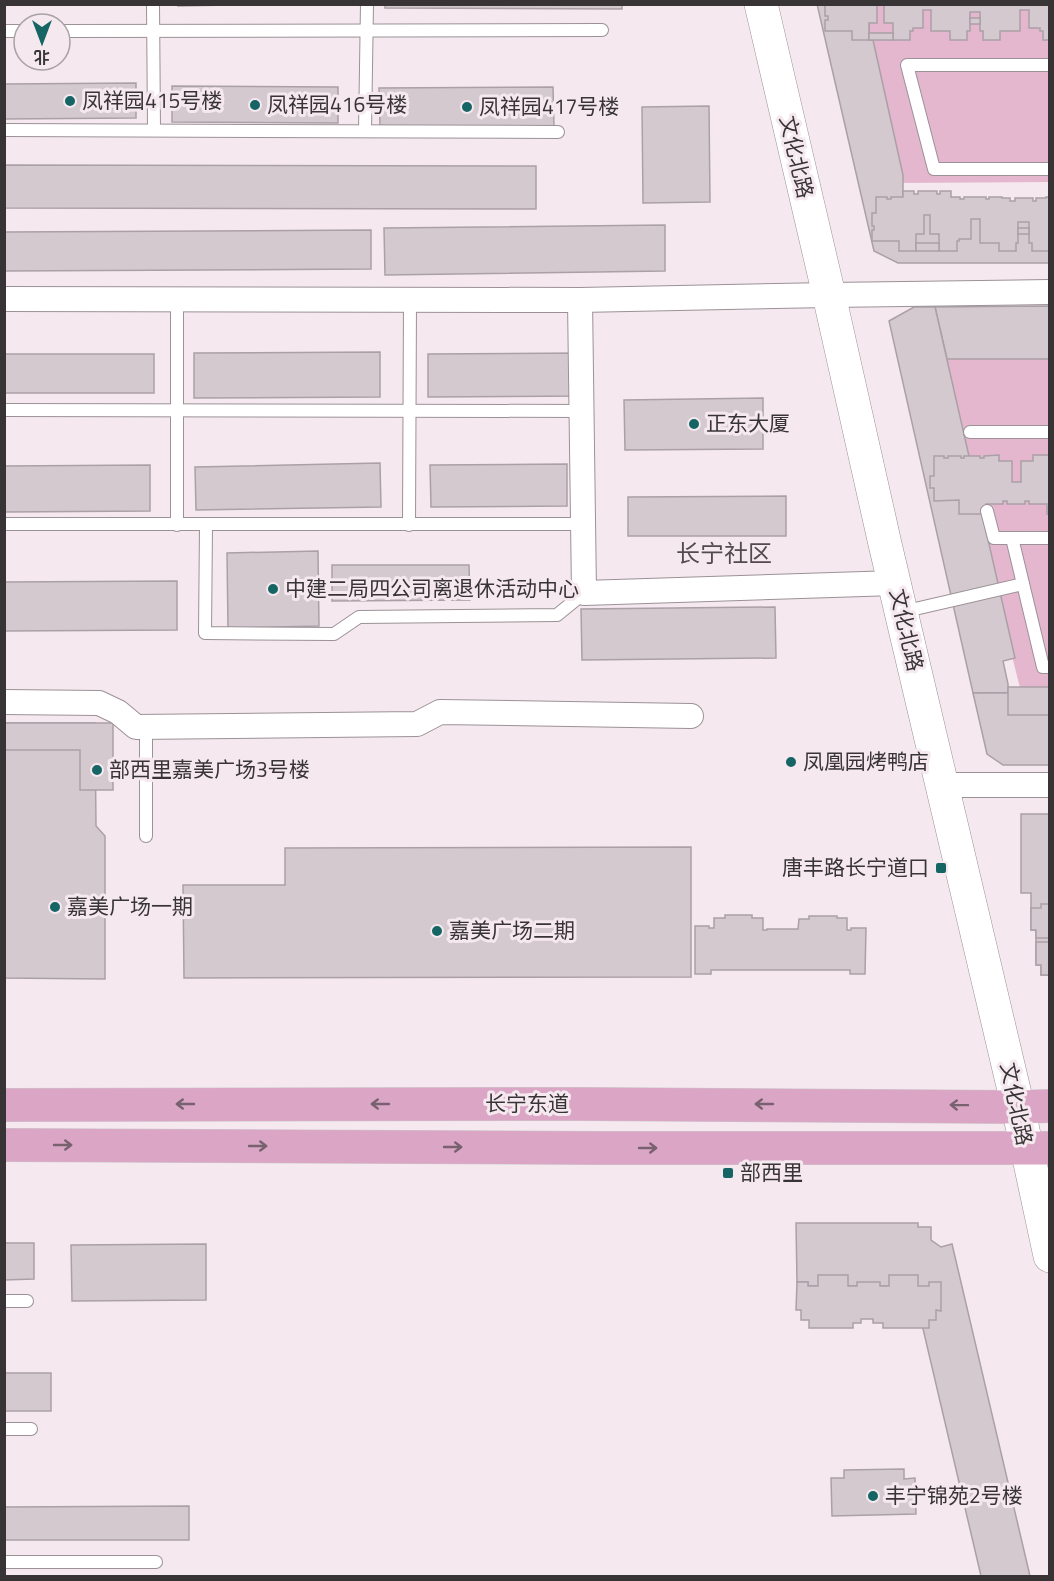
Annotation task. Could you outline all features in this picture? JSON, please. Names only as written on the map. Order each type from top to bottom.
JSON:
[{"type":"main road","name":"长宁东道","points":[[4,1105],[1050,1106]]},
{"type":"main road","name":"长宁东道","points":[[4,1145],[1038,1148]]},
{"type":"street","name":"文化北路","points":[[761,4],[1018,1107],[1038,1148],[1050,1256]]},
{"type":"street","points":[[4,299],[580,300],[1050,292]]},
{"type":"street","points":[[580,300],[584,593],[899,598]]},
{"type":"street","points":[[4,702],[99,703],[118,712],[136,727],[417,724],[440,712],[691,716]]},
{"type":"street","points":[[942,785],[1050,785]]},
{"type":"lane","points":[[153,4],[154,129]]},
{"type":"lane","points":[[365,131],[367,4]]},
{"type":"lane","points":[[72,31],[602,30]]},
{"type":"lane","points":[[1050,64],[907,64],[934,169],[1050,169]]},
{"type":"lane","points":[[4,130],[558,132]]},
{"type":"lane","points":[[177,299],[177,525]]},
{"type":"lane","points":[[409,525],[410,300]]},
{"type":"lane","points":[[4,410],[582,411]]},
{"type":"lane","points":[[970,432],[1050,432]]},
{"type":"lane","points":[[987,511],[994,538],[1050,538]]},
{"type":"lane","points":[[4,524],[583,524]]},
{"type":"lane","points":[[206,525],[205,633],[334,634],[359,617],[557,615],[584,593]]},
{"type":"lane","points":[[1012,538],[1043,667],[1050,667]]},
{"type":"lane","points":[[899,598],[1023,584]]},
{"type":"lane","points":[[146,727],[146,836]]},
{"type":"lane","points":[[4,1301],[27,1301]]},
{"type":"lane","points":[[4,1429],[31,1429]]},
{"type":"lane","points":[[4,1562],[156,1562]]},
{"type":"shaded area","points":[[861,5],[1049,5],[1049,182],[898,183]]},
{"type":"shaded area","points":[[935,352],[1049,352],[1049,747],[1035,747]]},
{"type":"building","points":[[178,4],[282,4],[178,6]]},
{"type":"building","points":[[385,4],[622,4],[622,9],[385,8]]},
{"type":"building","points":[[817,4],[869,4],[869,40],[873,40],[903,175],[903,210],[1050,210],[1050,263],[898,263],[874,251]]},
{"type":"building","points":[[825,4],[877,4],[877,23],[869,23],[869,40],[852,40],[852,31],[825,31],[825,20],[828,20],[828,16],[825,16]]},
{"type":"building","points":[[884,4],[1050,4],[1050,40],[1043,40],[1043,31],[1040,31],[1040,28],[1029,28],[1029,10],[1020,10],[1020,31],[1000,31],[1000,40],[983,40],[983,31],[980,31],[980,12],[970,12],[970,31],[967,31],[967,40],[950,40],[950,31],[931,31],[931,10],[923,10],[923,28],[913,28],[913,31],[910,31],[910,40],[893,40],[893,23],[884,23]]},
{"type":"building","points":[[970,18],[980,18],[980,24],[970,24]]},
{"type":"building","points":[[869,33],[893,33],[893,40],[869,40]]},
{"type":"building","name":"凤祥园415号楼","points":[[136,83],[136,118],[4,119],[4,84]]},
{"type":"building","name":"凤祥园416号楼","points":[[172,86],[338,87],[338,123],[172,122]]},
{"type":"building","name":"凤祥园417号楼","points":[[553,87],[554,127],[380,126],[379,88]]},
{"type":"building","points":[[709,106],[710,202],[643,203],[642,107]]},
{"type":"building","points":[[4,165],[536,166],[536,209],[4,208]]},
{"type":"building","points":[[903,191],[914,191],[914,194],[918,194],[918,191],[937,191],[937,194],[940,194],[940,191],[951,191],[951,197],[960,197],[960,199],[964,197],[989,199],[989,197],[1002,197],[1010,198],[1010,201],[1015,201],[1015,198],[1033,198],[1033,201],[1036,201],[1036,198],[1050,197],[1049,251],[1032,251],[1032,243],[1029,243],[1029,222],[1018,222],[1016,251],[999,251],[999,243],[980,243],[980,219],[971,219],[971,239],[959,239],[957,251],[939,251],[939,234],[930,234],[930,215],[924,215],[924,234],[916,234],[916,251],[899,251],[899,241],[872,241],[874,226],[872,226],[872,213],[876,213],[876,197],[891,199],[891,197],[903,197]]},
{"type":"building","points":[[665,225],[665,271],[385,275],[384,228]]},
{"type":"building","points":[[1018,228],[1029,228],[1029,234],[1018,234]]},
{"type":"building","points":[[371,230],[371,269],[4,271],[4,232]]},
{"type":"building","points":[[916,243],[939,243],[939,251],[916,251]]},
{"type":"building","points":[[1050,306],[1050,359],[947,359],[935,307]]},
{"type":"building","points":[[914,307],[935,307],[1015,658],[1003,661],[1008,693],[973,693],[889,321]]},
{"type":"building","points":[[380,352],[380,397],[194,398],[194,353]]},
{"type":"building","points":[[584,353],[584,396],[428,397],[428,354]]},
{"type":"building","points":[[4,354],[154,354],[154,393],[4,393]]},
{"type":"building","name":"正东大厦","points":[[763,398],[763,449],[625,450],[624,400]]},
{"type":"building","points":[[999,455],[999,461],[1012,461],[1012,482],[1021,482],[1021,461],[1033,461],[1033,455],[1048,455],[1050,458],[1050,514],[1047,514],[1047,504],[1029,504],[1029,501],[1025,501],[1025,504],[1007,504],[1007,501],[1003,501],[1003,504],[986,504],[986,514],[959,514],[959,500],[934,501],[934,488],[930,488],[930,476],[934,476],[934,456],[964,458],[964,456],[980,456],[984,458],[984,456]]},
{"type":"building","points":[[380,463],[381,507],[196,510],[195,467]]},
{"type":"building","points":[[567,464],[567,506],[431,507],[430,465]]},
{"type":"building","points":[[150,465],[150,511],[4,512],[4,466]]},
{"type":"building","points":[[786,496],[786,536],[628,536],[628,497]]},
{"type":"building","name":"中建二局四公司离退休活动中心","points":[[318,551],[319,626],[228,628],[227,553]]},
{"type":"building","points":[[332,565],[469,565],[470,600],[332,601]]},
{"type":"building","points":[[177,581],[177,630],[4,631],[4,582]]},
{"type":"building","points":[[775,607],[776,658],[582,660],[581,609]]},
{"type":"building","points":[[1008,687],[1050,687],[1050,742],[1031,742],[1031,751],[1021,751],[1021,745],[1013,745],[1013,737],[984,737],[981,693],[1008,693]]},
{"type":"building","points":[[973,693],[1008,693],[1008,715],[1050,715],[1050,765],[1003,765],[987,754]]},
{"type":"building","name":"嘉美广场一期","points":[[4,723],[95,723],[96,826],[105,836],[105,979],[4,978]]},
{"type":"building","name":"部西里嘉美广场3号楼","points":[[4,723],[113,723],[113,790],[80,790],[80,750],[4,750]]},
{"type":"building","points":[[1021,814],[1050,814],[1050,975],[1041,975],[1041,965],[1036,965],[1036,930],[1031,930],[1031,893],[1021,893]]},
{"type":"building","name":"嘉美广场二期","points":[[691,847],[691,977],[184,978],[183,885],[285,885],[285,848]]},
{"type":"building","points":[[1041,904],[1050,904],[1050,938],[1036,938],[1036,930],[1031,930],[1031,908],[1041,908]]},
{"type":"building","points":[[725,915],[752,915],[752,918],[763,918],[763,930],[798,929],[799,919],[809,919],[809,916],[847,918],[847,930],[866,928],[865,974],[850,974],[850,970],[711,970],[711,974],[695,974],[695,926],[714,928],[714,918],[725,918]]},
{"type":"building","points":[[1036,942],[1050,942],[1050,975],[1041,975],[1041,965],[1036,965]]},
{"type":"building","points":[[796,1223],[918,1223],[918,1227],[931,1227],[931,1240],[941,1247],[952,1244],[1030,1576],[981,1576],[913,1286],[808,1286],[808,1282],[797,1282]]},
{"type":"building","points":[[4,1243],[34,1243],[34,1279],[4,1280]]},
{"type":"building","points":[[206,1244],[206,1300],[72,1301],[71,1245]]},
{"type":"building","points":[[818,1275],[848,1275],[848,1286],[857,1286],[857,1282],[880,1282],[880,1286],[889,1286],[889,1275],[918,1275],[918,1286],[929,1286],[929,1282],[941,1282],[941,1311],[936,1310],[936,1320],[929,1320],[929,1328],[883,1328],[883,1323],[873,1323],[873,1319],[861,1319],[861,1323],[853,1323],[853,1328],[809,1328],[809,1320],[801,1320],[801,1310],[796,1310],[797,1282],[808,1282],[808,1286],[818,1286]]},
{"type":"building","points":[[4,1373],[51,1373],[51,1411],[4,1411]]},
{"type":"building","name":"丰宁锦苑2号楼","points":[[904,1469],[904,1479],[915,1478],[916,1514],[832,1516],[831,1478],[844,1478],[844,1470]]},
{"type":"building","points":[[189,1506],[189,1540],[4,1540],[4,1507]]},
{"type":"place","name":"凤祥园415号楼","points":[[70,101]]},
{"type":"place","name":"凤祥园416号楼","points":[[255,105]]},
{"type":"place","name":"凤祥园417号楼","points":[[467,107]]},
{"type":"place","name":"正东大厦","points":[[694,424]]},
{"type":"place","name":"中建二局四公司离退休活动中心","points":[[273,589]]},
{"type":"place","name":"凤凰园烤鸭店","points":[[791,762]]},
{"type":"place","name":"部西里嘉美广场3号楼","points":[[97,770]]},
{"type":"place","name":"唐丰路长宁道口","points":[[941,868]]},
{"type":"place","name":"嘉美广场一期","points":[[55,907]]},
{"type":"place","name":"嘉美广场二期","points":[[437,931]]},
{"type":"place","name":"部西里","points":[[728,1173]]},
{"type":"place","name":"丰宁锦苑2号楼","points":[[873,1496]]},
{"type":"district","name":"长宁社区","points":[[724,554]]}]
